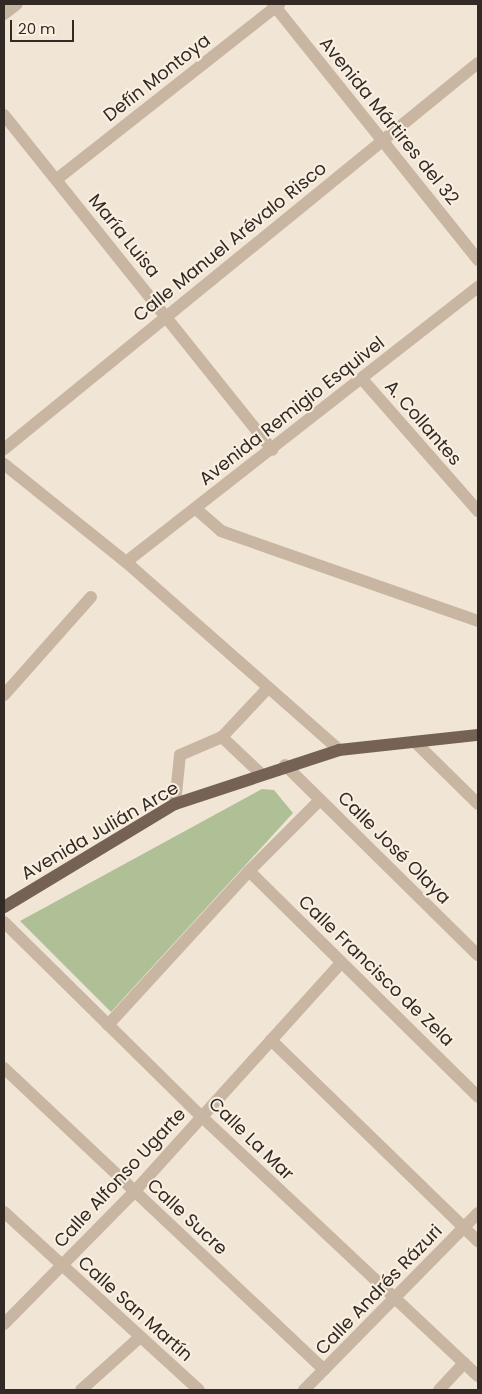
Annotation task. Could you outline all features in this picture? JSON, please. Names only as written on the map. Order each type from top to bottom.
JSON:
[{"type":"main road","name":"Avenida Julián Arce","points":[[4,907],[176,804],[285,765],[339,750],[416,743],[478,734]]},
{"type":"street","points":[[4,14],[17,4]]},
{"type":"street","name":"Avenida Mártires del 32","points":[[276,5],[478,260]]},
{"type":"street","name":"Defín Montoya","points":[[57,179],[276,5]]},
{"type":"street","name":"Calle Manuel Arévalo Risco","points":[[4,449],[478,63]]},
{"type":"street","name":"María Luisa","points":[[4,115],[272,450]]},
{"type":"street","name":"Avenida Remigio Esquivel","points":[[126,562],[272,450],[478,287]]},
{"type":"street","name":"A. Collantes","points":[[362,379],[478,511]]},
{"type":"street","points":[[4,464],[126,562],[339,750]]},
{"type":"street","points":[[196,508],[221,531],[478,621]]},
{"type":"street","points":[[4,695],[92,597]]},
{"type":"street","points":[[176,804],[180,755],[222,736],[268,688]]},
{"type":"street","points":[[222,736],[261,774]]},
{"type":"street","points":[[416,743],[478,804]]},
{"type":"street","name":"Calle José Olaya","points":[[285,765],[478,955]]},
{"type":"street","points":[[108,1025],[249,871],[320,800]]},
{"type":"street","name":"Calle Francisco de Zela","points":[[249,871],[340,964],[478,1097]]},
{"type":"street","name":"Calle La Mar","points":[[4,922],[201,1116],[478,1376]]},
{"type":"street","name":"Calle Alfonso Ugarte","points":[[4,1324],[134,1192],[340,964]]},
{"type":"street","points":[[271,1040],[478,1241]]},
{"type":"street","name":"Calle Sucre","points":[[4,1068],[324,1370]]},
{"type":"street","name":"Calle San Martín","points":[[4,1212],[199,1390]]},
{"type":"street","name":"Calle Andrés Rázuri","points":[[304,1390],[478,1213]]},
{"type":"street","points":[[81,1390],[140,1337]]},
{"type":"street","points":[[440,1390],[464,1363]]},
{"type":"green space","points":[[262,789],[274,790],[293,813],[111,1012],[20,921]]}]
